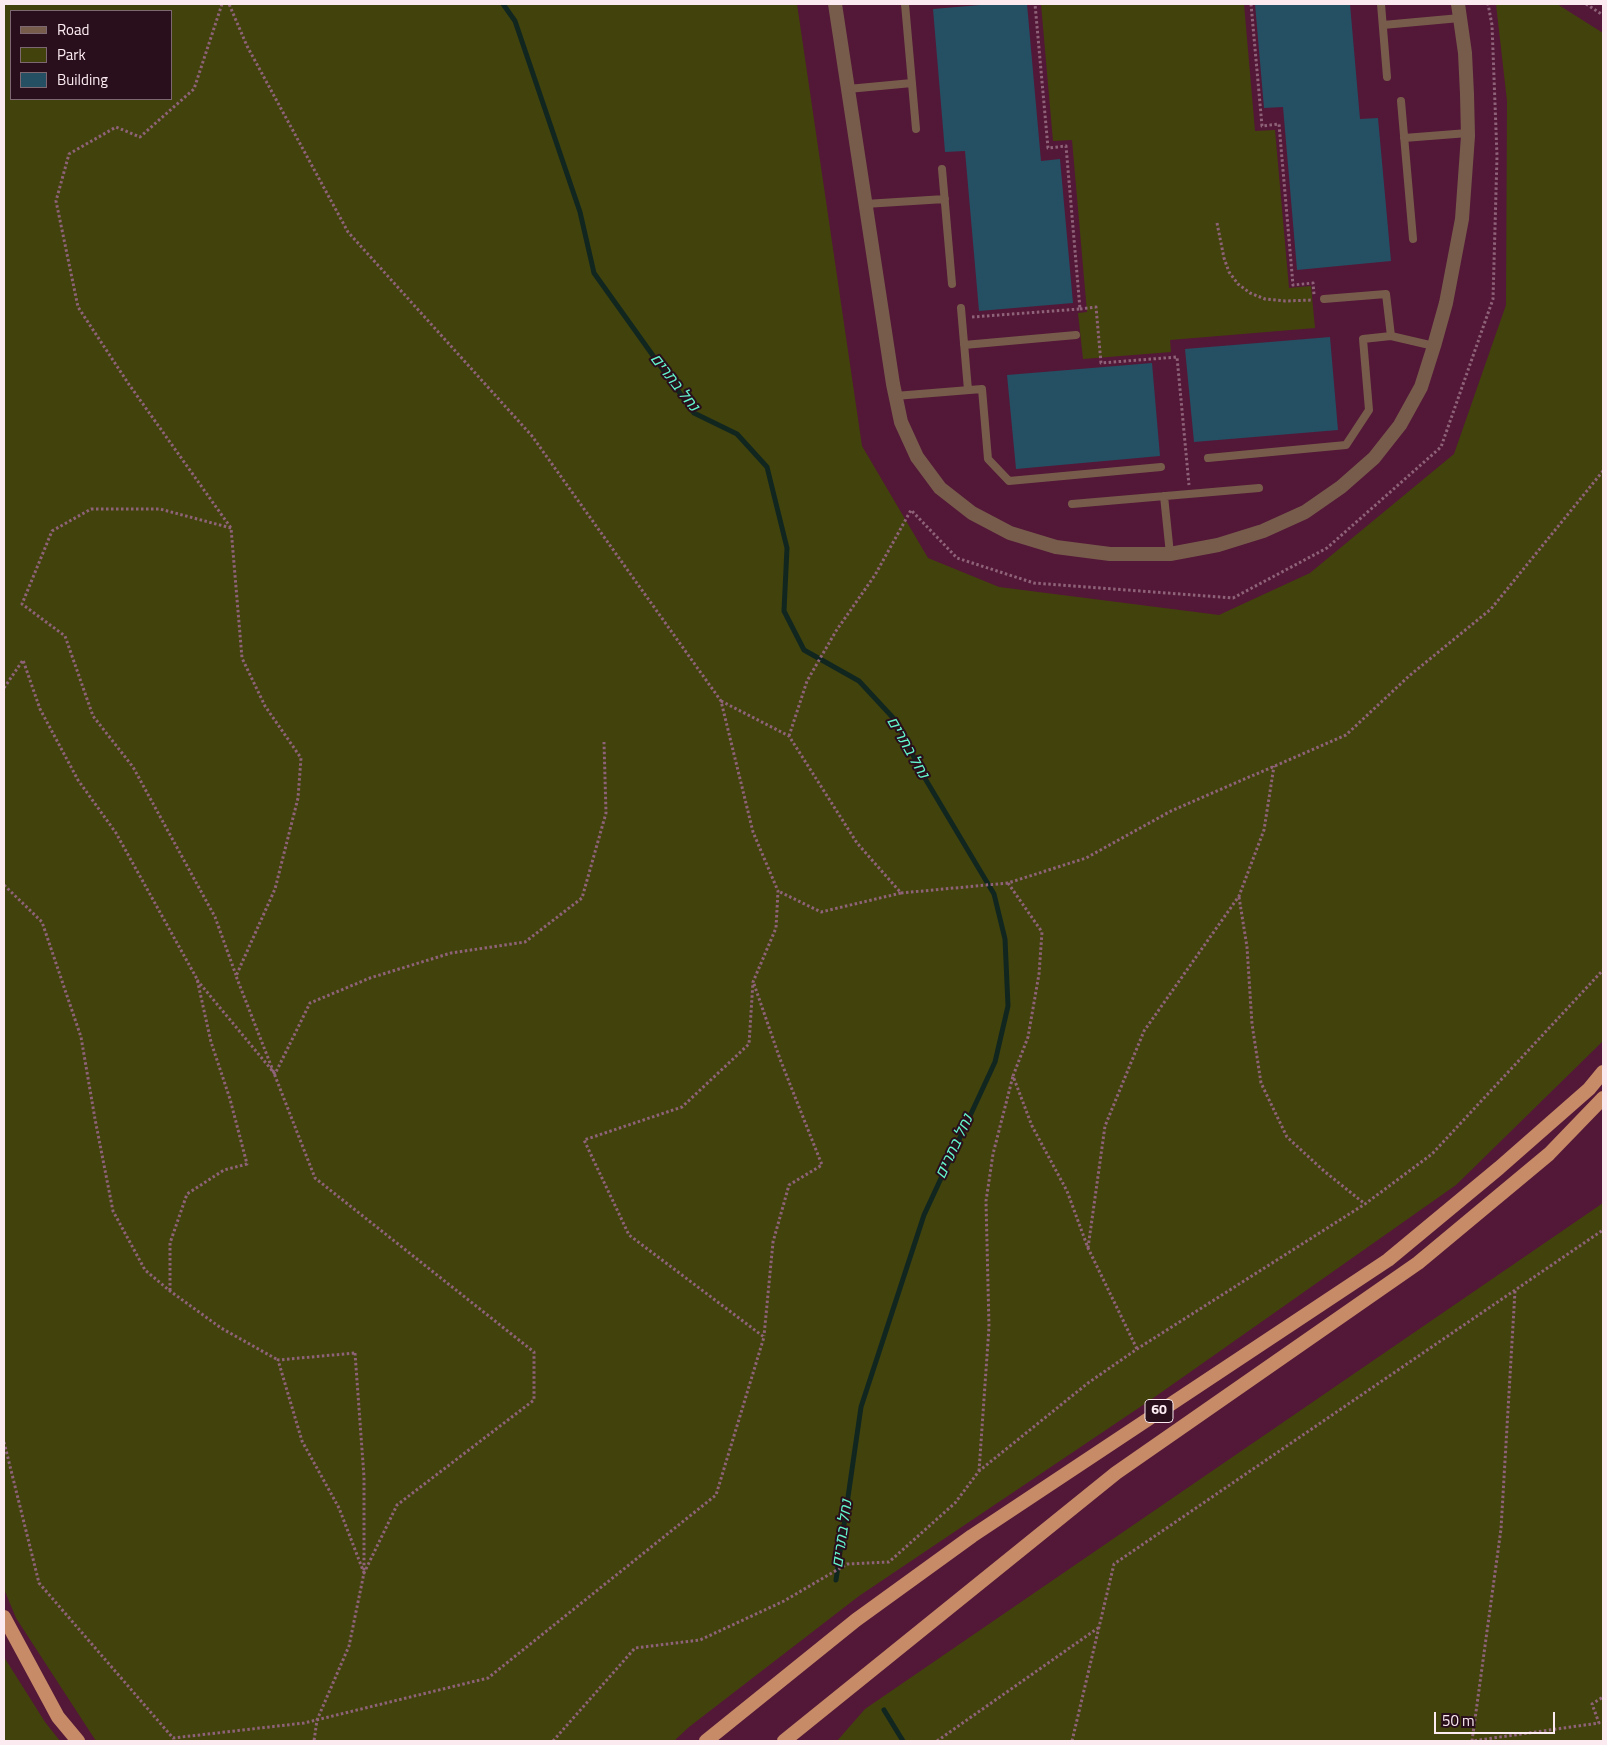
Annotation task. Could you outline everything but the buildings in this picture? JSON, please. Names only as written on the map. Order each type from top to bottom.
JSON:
[{"type":"highway","name":"60","points":[[706,1741],[856,1620],[972,1536],[1388,1260],[1499,1168],[1589,1089],[1603,1072]]},
{"type":"highway","name":"60","points":[[784,1741],[1116,1473],[1418,1263],[1548,1154],[1603,1098]]},
{"type":"highway","points":[[4,1617],[58,1717],[78,1741]]},
{"type":"street","points":[[835,4],[895,396],[901,422],[917,457],[940,488],[972,513],[1010,533],[1056,547],[1110,554],[1170,554],[1218,545],[1263,531],[1304,512],[1342,488],[1374,458],[1400,425],[1421,387],[1434,346],[1448,295],[1462,219],[1468,133],[1465,53],[1458,4]]},
{"type":"lane","points":[[905,4],[916,129]]},
{"type":"lane","points":[[1381,4],[1388,77]]},
{"type":"lane","points":[[1383,25],[1460,18]]},
{"type":"lane","points":[[848,88],[912,83]]},
{"type":"lane","points":[[1401,101],[1413,239]]},
{"type":"lane","points":[[1404,138],[1468,133]]},
{"type":"lane","points":[[942,169],[952,284]]},
{"type":"lane","points":[[866,204],[945,199]]},
{"type":"lane","points":[[1324,299],[1386,294],[1391,336]]},
{"type":"lane","points":[[960,308],[968,390]]},
{"type":"lane","points":[[964,344],[1076,335]]},
{"type":"lane","points":[[1208,458],[1346,445],[1369,410],[1363,339],[1391,336],[1434,346]]},
{"type":"lane","points":[[895,396],[982,389],[988,458],[1010,481],[1161,467]]},
{"type":"lane","points":[[1072,504],[1259,488]]},
{"type":"lane","points":[[1164,496],[1170,554]]},
{"type":"path","points":[[222,4],[194,89],[140,137],[116,127],[69,154],[56,201],[78,307],[128,383],[231,528],[242,658],[265,706],[301,758],[298,798],[275,889],[236,976]]},
{"type":"path","points":[[229,4],[247,46],[348,232],[532,436],[721,701],[752,832],[778,891],[776,928],[753,982],[749,1044],[682,1107],[584,1140],[629,1235],[764,1336]]},
{"type":"path","points":[[1035,4],[1048,148],[1066,146],[1080,308]]},
{"type":"path","points":[[1217,223],[1224,258],[1229,272],[1238,284],[1250,293],[1265,298],[1285,301],[1315,300],[1313,283],[1293,284],[1279,124],[1262,126],[1252,4]]},
{"type":"path","points":[[1586,4],[1603,15]]},
{"type":"path","points":[[962,318],[1096,307],[1101,363],[1177,357],[1190,494]]},
{"type":"path","points":[[778,891],[821,912],[901,893],[1008,883],[1086,858],[1171,811],[1346,736],[1409,676],[1491,608],[1603,472]]},
{"type":"path","points":[[231,528],[160,509],[91,509],[52,531],[22,604],[65,636],[93,716],[133,767],[215,917],[315,1178],[534,1352],[534,1400],[398,1505],[364,1573]]},
{"type":"path","points":[[4,688],[23,660],[40,708],[78,780],[116,833],[197,979],[275,1074]]},
{"type":"path","points":[[721,701],[789,736],[857,843],[901,893]]},
{"type":"path","points":[[275,1074],[310,1003],[370,978],[451,953],[526,942],[582,898],[606,813],[604,742]]},
{"type":"path","points":[[1088,1248],[1105,1126],[1144,1031],[1239,896],[1264,830],[1274,766]]},
{"type":"path","points":[[979,1471],[989,1327],[986,1201],[992,1154],[1013,1076],[1028,1037],[1039,974],[1042,932],[1008,883]]},
{"type":"path","points":[[4,885],[42,922],[81,1037],[113,1210],[146,1270],[170,1291],[221,1328],[278,1360],[355,1353],[364,1477],[364,1573],[349,1646],[317,1720],[314,1741]]},
{"type":"path","points":[[1239,896],[1248,948],[1252,1024],[1262,1083],[1287,1137],[1324,1171],[1365,1204]]},
{"type":"path","points":[[553,1741],[635,1648],[700,1640],[784,1601],[847,1564],[889,1562],[955,1503],[979,1471],[1088,1383],[1137,1349],[1365,1204],[1432,1154],[1603,970]]},
{"type":"path","points":[[170,1291],[170,1243],[187,1194],[224,1170],[246,1164],[230,1099],[211,1042],[197,979]]},
{"type":"path","points":[[4,1442],[39,1583],[173,1738],[304,1723],[488,1678],[716,1494],[764,1336],[773,1242],[789,1185],[822,1165],[780,1059],[753,982]]},
{"type":"path","points":[[1013,1076],[1032,1126],[1067,1192],[1088,1248],[1137,1349]]},
{"type":"path","points":[[1072,1741],[1114,1564],[1603,1230]]},
{"type":"path","points":[[1515,1290],[1501,1529],[1472,1741],[1599,1722],[1592,1704],[1603,1697]]},
{"type":"path","points":[[278,1360],[302,1441],[339,1508],[364,1573]]},
{"type":"path","points":[[937,1741],[1099,1628]]},
{"type":"green space","points":[[4,4],[797,4],[862,446],[928,558],[999,587],[1219,615],[1310,573],[1454,454],[1506,305],[1507,101],[1496,4],[1557,4],[1603,33],[1603,1041],[1456,1185],[1149,1401],[859,1596],[689,1727],[674,1741],[96,1741],[16,1618],[4,1589]]},
{"type":"green space","points":[[1041,4],[1244,4],[1255,131],[1275,130],[1289,288],[1311,286],[1315,328],[1170,340],[1171,352],[1083,359],[1078,313],[1087,312],[1072,140],[1053,141]]},
{"type":"green space","points":[[1603,1203],[1603,1741],[837,1741],[865,1709]]},
{"type":"green space","points":[[4,1657],[45,1722],[60,1741],[4,1741]]},
{"type":"waterway","name":"נחל בתרים","points":[[503,4],[515,21],[580,212],[594,273],[694,413],[737,434],[767,467],[787,548],[784,611],[804,650],[859,681],[897,722],[920,770],[994,894],[1005,939],[1008,1006],[995,1062],[924,1215],[861,1407],[836,1580]]},
{"type":"waterway","name":"נחל בתרים","points":[[884,1710],[903,1741]]}]
